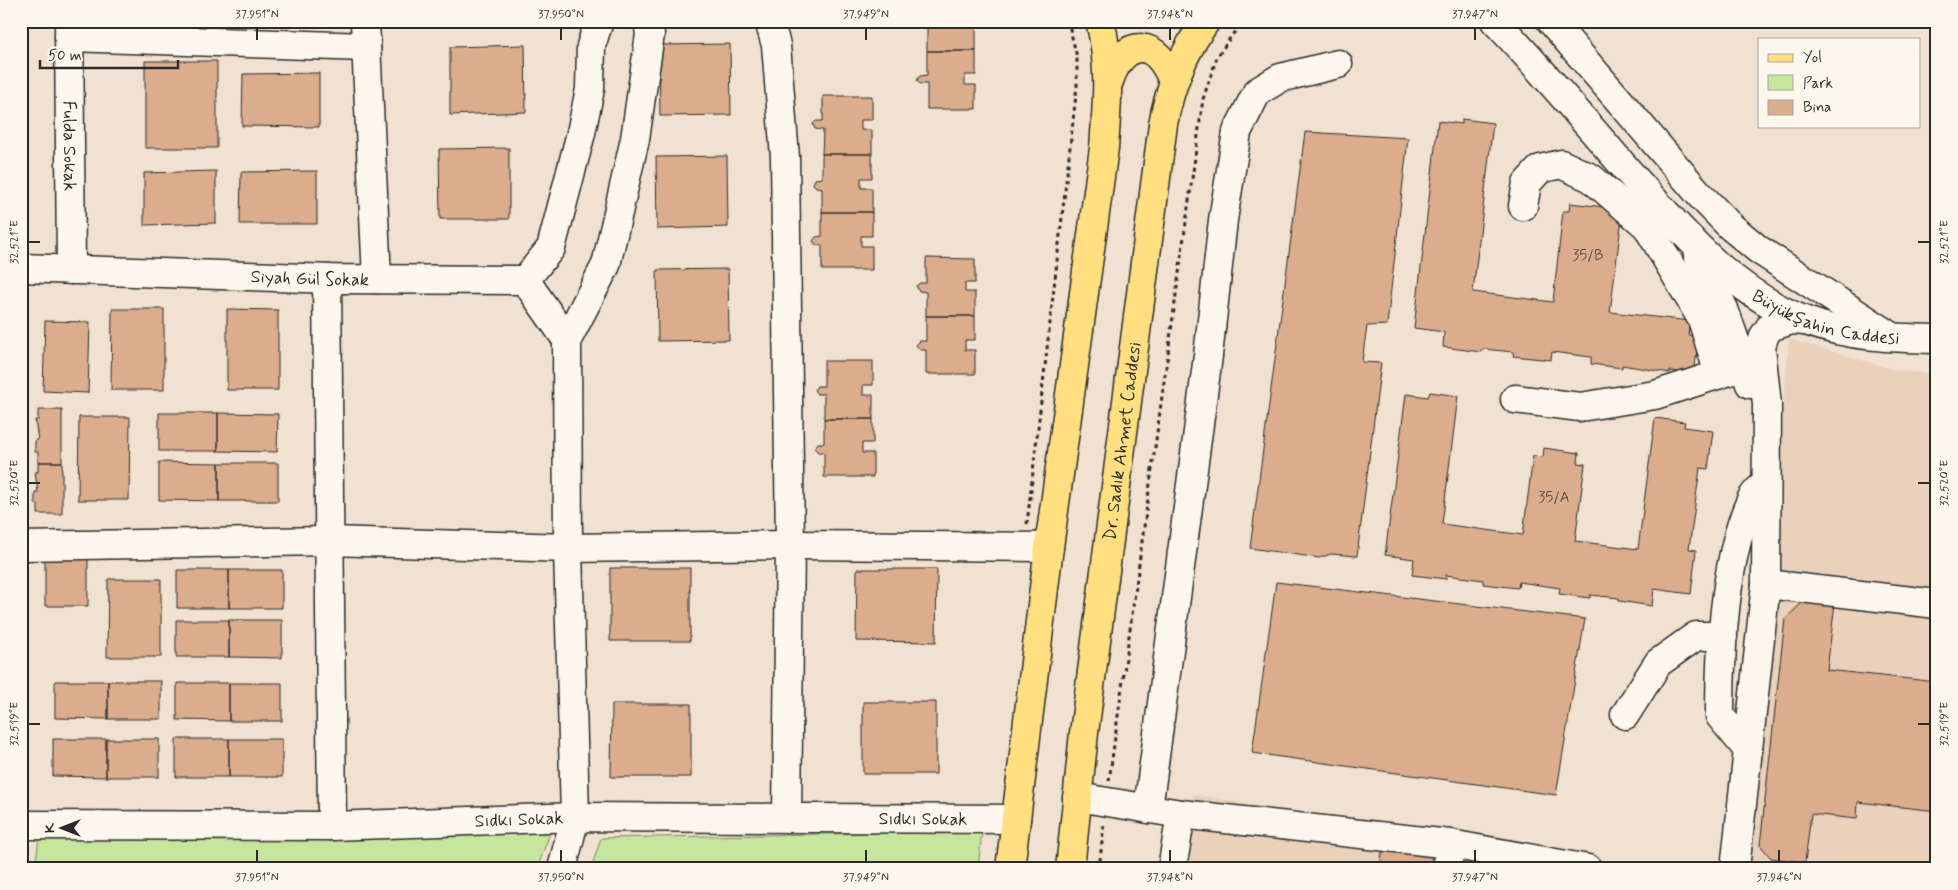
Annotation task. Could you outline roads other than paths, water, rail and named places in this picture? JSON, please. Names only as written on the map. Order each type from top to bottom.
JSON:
[{"type":"main road","points":[[1010,869],[1016,818],[1036,548],[1104,148],[1109,81],[1105,40],[1100,21]]},
{"type":"main road","name":"Dr. Sadık Ahmet Caddesi","points":[[1070,869],[1077,797],[1163,124],[1173,82],[1191,43],[1206,21]]},
{"type":"main road","points":[[1109,81],[1120,56],[1130,50],[1144,48],[1155,52],[1163,60],[1173,82]]},
{"type":"street","points":[[562,869],[575,817],[568,548],[567,340],[606,265],[635,139],[650,34],[648,21]]},
{"type":"street","points":[[769,21],[776,45],[785,158],[790,545],[787,818]]},
{"type":"street","name":"Büyükşahin Caddesi","points":[[1495,21],[1687,238],[1729,278],[1757,296],[1806,321],[1866,336],[1894,338]]},
{"type":"street","name":"Büyükşahin Caddesi","points":[[1551,21],[1700,195],[1730,226],[1759,250],[1894,338]]},
{"type":"street","points":[[567,340],[525,280],[550,248],[581,133],[590,89],[592,22]]},
{"type":"street","points":[[69,29],[365,34],[377,279]]},
{"type":"street","name":"Fulda Sokak","points":[[69,29],[71,270]]},
{"type":"street","points":[[1148,809],[1207,366],[1223,220],[1237,132],[1257,92],[1280,78],[1338,64]]},
{"type":"street","points":[[1523,206],[1527,183],[1540,169],[1561,164],[1592,178],[1647,226],[1702,319],[1719,374]]},
{"type":"street","points":[[1687,238],[1724,309],[1745,366],[1766,449]]},
{"type":"street","name":"Siyah Gül Sokak","points":[[21,268],[327,279],[525,280]]},
{"type":"street","points":[[327,279],[332,826]]},
{"type":"street","points":[[1735,869],[1766,584],[1767,405],[1761,348],[1764,336],[1770,327],[1779,323],[1806,321]]},
{"type":"street","points":[[1894,338],[1937,339]]},
{"type":"street","points":[[1515,399],[1580,407],[1655,395],[1745,366]]},
{"type":"street","points":[[1748,750],[1720,716],[1720,663],[1732,559],[1751,498],[1766,483]]},
{"type":"street","points":[[21,546],[330,541],[568,548],[994,545],[1036,548]]},
{"type":"street","points":[[1766,584],[1937,604]]},
{"type":"street","points":[[1625,715],[1658,664],[1696,636],[1723,636]]},
{"type":"street","points":[[1077,797],[1448,856],[1588,869]]},
{"type":"street","points":[[1172,869],[1181,814]]},
{"type":"street","name":"Sıdkı Sokak","points":[[21,825],[332,826],[575,817],[1016,818]]}]
